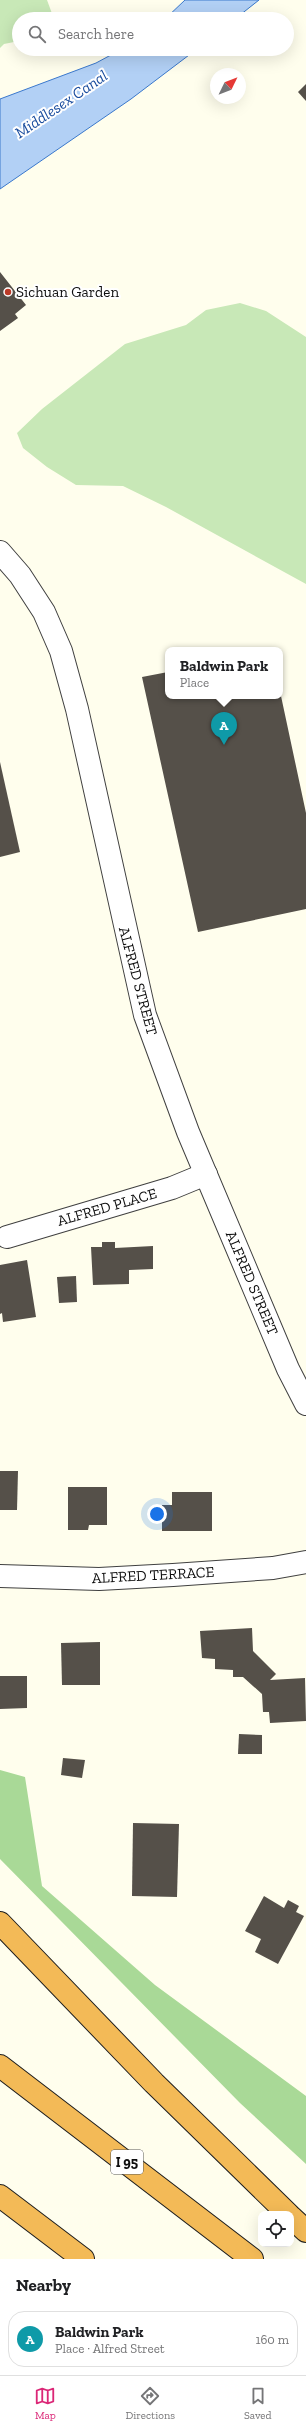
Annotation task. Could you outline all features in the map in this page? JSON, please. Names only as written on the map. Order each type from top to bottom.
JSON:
[{"type":"highway","points":[[0,1923],[154,2083],[285,2211]]},
{"type":"highway","name":"I 95","points":[[0,2066],[252,2259]]},
{"type":"highway","points":[[0,2196],[83,2259]]},
{"type":"highway","points":[[294,2219],[306,2231]]},
{"type":"street","name":"ALFRED STREET","points":[[0,552],[20,575],[44,612],[61,651],[78,709],[145,1015],[174,1098],[288,1369],[306,1404]]},
{"type":"street","name":"ALFRED PLACE","points":[[7,1237],[172,1188],[206,1174]]},
{"type":"street","name":"ALFRED TERRACE","points":[[0,1576],[99,1579],[173,1576],[273,1568],[306,1562]]},
{"type":"green space","points":[[0,0],[47,0],[51,12],[12,12],[12,42],[4,44],[0,48]]},
{"type":"green space","points":[[240,303],[266,311],[306,337],[306,584],[166,507],[123,486],[76,485],[47,467],[23,448],[17,433],[42,409],[125,344],[186,325],[206,310]]},
{"type":"green space","points":[[0,1770],[25,1777],[42,1886],[155,1985],[306,2096],[306,2164],[240,2103],[0,1859]]},
{"type":"water","points":[[185,0],[259,0],[244,12],[172,12]]},
{"type":"water","name":"Middlesex Canal","points":[[109,56],[188,56],[131,99],[0,189],[0,99],[96,63]]},
{"type":"building","points":[[306,84],[306,101],[298,92]]},
{"type":"building","name":"Sichuan Garden","points":[[0,272],[26,305],[15,314],[18,318],[0,331]]},
{"type":"building","points":[[165,673],[165,699],[282,699],[306,813],[306,909],[198,932],[142,677]]},
{"type":"building","points":[[0,762],[20,852],[0,857]]},
{"type":"building","points":[[102,1242],[115,1242],[115,1248],[153,1246],[153,1269],[129,1270],[129,1284],[93,1285],[91,1247],[102,1247]]},
{"type":"building","points":[[27,1260],[36,1317],[3,1322],[2,1313],[0,1314],[0,1265]]},
{"type":"building","points":[[76,1276],[77,1302],[59,1303],[57,1277]]},
{"type":"building","points":[[0,1471],[18,1471],[17,1510],[0,1510]]},
{"type":"building","points":[[68,1487],[107,1487],[107,1525],[89,1525],[88,1530],[68,1530]]},
{"type":"building","points":[[172,1492],[212,1492],[212,1531],[162,1531],[162,1505],[172,1505]]},
{"type":"building","points":[[252,1628],[253,1651],[276,1674],[270,1680],[305,1678],[306,1721],[270,1723],[269,1712],[263,1712],[262,1694],[243,1677],[233,1677],[233,1670],[215,1669],[215,1659],[202,1658],[200,1631]]},
{"type":"building","points":[[100,1642],[100,1685],[62,1685],[61,1643]]},
{"type":"building","points":[[0,1676],[27,1676],[27,1708],[0,1709]]},
{"type":"building","points":[[239,1734],[262,1735],[262,1754],[238,1754]]},
{"type":"building","points":[[63,1758],[85,1760],[82,1778],[61,1775]]},
{"type":"building","points":[[133,1823],[179,1824],[177,1897],[132,1896]]},
{"type":"building","points":[[264,1896],[284,1908],[288,1900],[299,1906],[296,1912],[304,1916],[278,1964],[255,1952],[261,1939],[245,1931]]},
{"type":"place","name":"Sichuan Garden","points":[[8,292]]},
{"type":"place","name":"Baldwin Park","points":[[224,745]]}]
